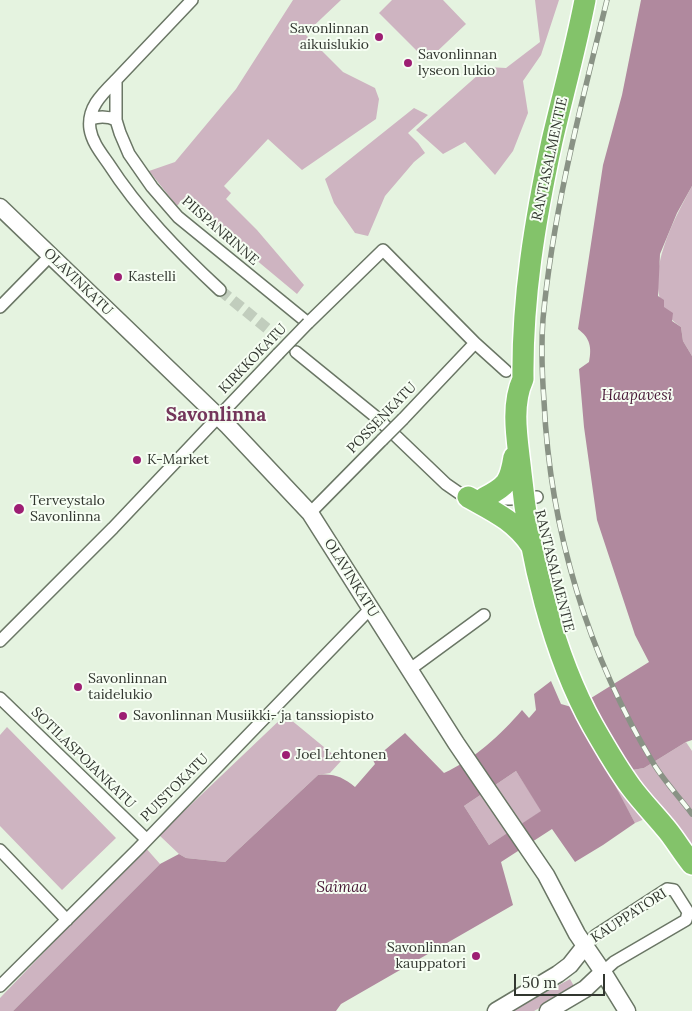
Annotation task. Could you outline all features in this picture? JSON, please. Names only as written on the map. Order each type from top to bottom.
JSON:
[{"type":"highway","name":"RANTASALMENTIE","points":[[580,683],[542,527],[530,498],[517,439],[516,408],[519,388],[517,373],[525,320],[530,260],[540,202],[585,0]]},
{"type":"highway","name":"RANTASALMENTIE","points":[[517,373],[530,390],[532,446],[531,545],[553,629],[580,683]]},
{"type":"highway","points":[[476,497],[501,489],[509,480],[517,439]]},
{"type":"highway","points":[[476,497],[514,524],[531,545]]},
{"type":"highway","points":[[580,683],[592,724],[690,862]]},
{"type":"main road","name":"OLAVINKATU","points":[[0,207],[218,417],[310,513],[456,744],[546,875],[585,946],[627,1011]]},
{"type":"main road","name":"KAUPPATORI","points":[[496,1011],[558,974],[570,965],[585,946]]},
{"type":"main road","name":"KAUPPATORI","points":[[548,1011],[585,989],[603,972]]},
{"type":"street","points":[[192,0],[99,97],[94,107],[90,129],[94,142],[144,214],[220,290]]},
{"type":"street","name":"PIISPANRINNE","points":[[118,78],[116,120],[129,154],[152,187],[178,217],[308,324]]},
{"type":"street","points":[[91,119],[99,116],[108,116],[116,120]]},
{"type":"street","name":"KIRKKOKATU","points":[[0,641],[100,541],[278,354],[383,250],[475,343]]},
{"type":"street","points":[[0,307],[50,256]]},
{"type":"street","points":[[475,343],[517,373]]},
{"type":"street","name":"POSSENKATU","points":[[310,513],[475,343]]},
{"type":"street","points":[[296,352],[376,417],[446,484],[476,497],[530,498]]},
{"type":"street","name":"PUISTOKATU","points":[[0,986],[67,920],[370,609]]},
{"type":"street","points":[[409,670],[484,615]]},
{"type":"street","name":"SOTILASPOJANKATU","points":[[0,698],[146,839]]},
{"type":"street","points":[[0,850],[67,920]]},
{"type":"street","name":"KAUPPATORI","points":[[585,946],[596,935],[667,889],[674,890],[688,912],[686,920],[614,962],[603,972]]},
{"type":"shaded area","points":[[293,0],[341,0],[305,34],[343,72],[375,88],[379,99],[376,119],[302,170],[268,139],[224,186],[231,193],[226,199],[257,230],[304,285],[297,294],[183,199],[177,206],[149,171],[175,162],[236,89]]},
{"type":"shaded area","points":[[392,0],[443,0],[466,24],[427,61],[379,13]]},
{"type":"shaded area","points":[[535,0],[559,0],[541,55],[523,81],[528,113],[513,151],[495,175],[465,142],[443,154],[416,130],[487,67],[506,68],[540,42]]},
{"type":"shaded area","points":[[414,108],[428,115],[408,133],[425,153],[414,162],[385,196],[368,236],[355,233],[334,203],[325,179]]},
{"type":"shaded area","points":[[692,186],[692,356],[683,341],[681,327],[667,313],[660,297],[658,278],[667,239]]},
{"type":"shaded area","points":[[285,715],[341,761],[330,773],[318,775],[225,862],[186,858],[179,854],[159,835]]},
{"type":"shaded area","points":[[7,727],[116,838],[62,890],[0,826],[0,735]]},
{"type":"shaded area","points":[[686,742],[692,751],[692,861],[647,818],[635,823],[608,774],[644,768]]},
{"type":"shaded area","points":[[516,771],[542,811],[489,845],[464,806]]},
{"type":"shaded area","points":[[145,847],[160,864],[13,1011],[0,1011],[0,998]]},
{"type":"shaded area","points":[[570,979],[575,988],[534,1011],[512,1011]]},
{"type":"water","name":"Saimaa","points":[[641,0],[692,0],[692,186],[677,213],[660,254],[658,296],[664,300],[664,307],[673,313],[672,321],[681,327],[683,341],[692,356],[692,740],[644,768],[609,774],[635,823],[575,862],[552,829],[501,862],[513,905],[341,1004],[336,1011],[13,1011],[160,864],[179,854],[186,858],[225,862],[318,775],[338,776],[355,787],[375,764],[373,760],[405,733],[444,773],[455,768],[486,746],[522,710],[529,718],[536,710],[534,694],[551,681],[561,704],[575,708],[649,662],[635,635],[597,520],[584,427],[579,369],[589,362],[590,357],[588,339],[578,329],[603,165],[622,95]],"holes":[[[516,771],[541,811],[489,845],[464,806]]]},
{"type":"tunnel","points":[[220,290],[296,352]]},
{"type":"railway","points":[[607,0],[569,158],[548,279],[543,319],[542,350],[548,449],[554,497],[564,544],[592,636],[610,681],[631,724],[655,766],[692,814]]},
{"type":"place","name":"Savonlinnan aikuislukio","points":[[379,37]]},
{"type":"place","name":"Savonlinnan lyseon lukio","points":[[408,63]]},
{"type":"place","name":"Kastelli","points":[[118,277]]},
{"type":"place","name":"K-Market","points":[[137,460]]},
{"type":"place","name":"Terveystalo Savonlinna","points":[[19,509]]},
{"type":"place","name":"Savonlinnan taidelukio","points":[[78,687]]},
{"type":"place","name":"Savonlinnan Musiikki- ja tanssiopisto","points":[[123,716]]},
{"type":"place","name":"Joel Lehtonen","points":[[286,755]]},
{"type":"place","name":"Savonlinnan kauppatori","points":[[476,956]]},
{"type":"district","name":"Savonlinna","points":[[216,416]]},
{"type":"water label","name":"Haapavesi","points":[[637,396]]}]
